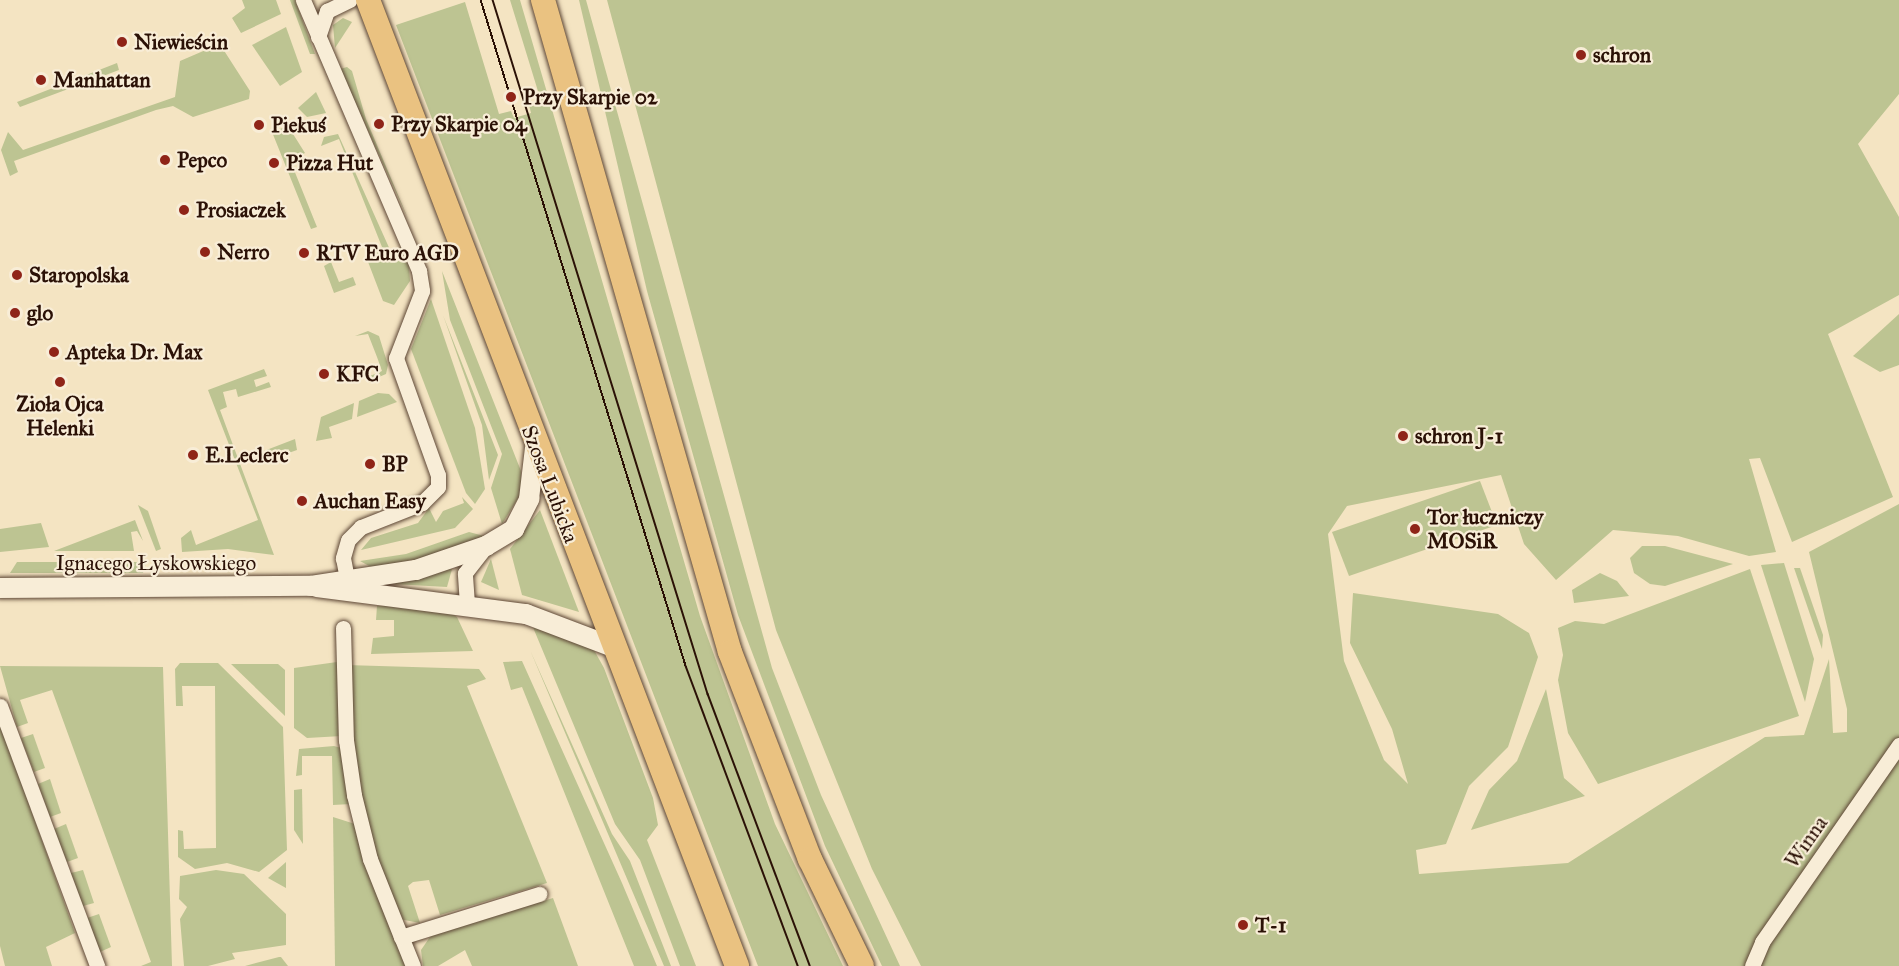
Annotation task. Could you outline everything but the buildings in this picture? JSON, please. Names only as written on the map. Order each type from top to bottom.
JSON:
[{"type":"main road","name":"Szosa Lubicka","points":[[368,0],[536,447],[737,966]]},
{"type":"main road","points":[[543,0],[730,652],[810,860],[862,966]]},
{"type":"main road","points":[[552,28],[557,0]]},
{"type":"street","points":[[303,0],[318,40],[419,271],[422,291],[396,358],[438,475],[438,487],[422,503],[361,527],[348,540],[343,558],[348,586]]},
{"type":"street","points":[[318,40],[327,11],[350,0]]},
{"type":"street","name":"Ignacego Łyskowskiego","points":[[348,586],[416,570],[486,546],[514,529],[522,516],[536,447]]},
{"type":"street","points":[[467,604],[465,573],[486,546]]},
{"type":"street","name":"Ignacego Łyskowskiego","points":[[0,588],[348,586],[467,604],[537,618],[613,647]]},
{"type":"street","points":[[343,628],[346,740],[354,795],[370,859],[413,966]]},
{"type":"street","points":[[0,706],[97,966]]},
{"type":"street","name":"Winna","points":[[1752,966],[1762,942],[1899,745]]},
{"type":"street","points":[[400,937],[539,894]]},
{"type":"green space","points":[[242,0],[276,0],[281,14],[241,33],[232,18],[245,8]]},
{"type":"green space","points":[[290,0],[295,0],[315,54],[310,54]]},
{"type":"green space","points":[[510,0],[520,0],[700,616],[775,824],[843,966],[758,966],[396,25],[465,2],[499,114],[511,111],[514,118],[531,113],[529,105],[541,101]]},
{"type":"green space","points":[[579,0],[586,0],[772,668],[821,795],[900,966],[882,966],[825,846],[738,615],[647,291]]},
{"type":"green space","points":[[607,0],[1899,0],[1899,94],[1858,144],[1899,217],[1899,295],[1828,334],[1893,497],[1792,542],[1760,458],[1749,459],[1776,552],[1749,556],[1678,536],[1613,530],[1556,580],[1524,544],[1501,475],[1347,506],[1328,534],[1344,661],[1384,760],[1408,784],[1392,729],[1350,643],[1353,593],[1498,614],[1529,633],[1538,657],[1508,747],[1469,786],[1446,844],[1416,850],[1419,874],[1568,863],[1765,737],[1804,735],[1829,659],[1833,733],[1847,732],[1847,709],[1809,552],[1899,504],[1899,966],[921,966],[872,869],[776,630]]},
{"type":"green space","points":[[343,18],[352,22],[335,48],[333,25]]},
{"type":"green space","points":[[286,27],[302,72],[280,86],[252,45]]},
{"type":"green space","points":[[215,46],[223,49],[250,91],[249,99],[193,117],[173,106],[156,110],[14,161],[18,172],[10,176],[1,150],[8,132],[23,150],[175,97],[180,61]]},
{"type":"green space","points":[[117,63],[119,70],[20,107],[17,102]]},
{"type":"green space","points":[[347,67],[352,71],[366,119],[409,221],[340,69]]},
{"type":"green space","points":[[316,92],[326,113],[307,117],[298,108]]},
{"type":"green space","points":[[288,126],[305,153],[290,160],[317,227],[311,229],[272,132]]},
{"type":"green space","points":[[338,134],[391,252],[401,247],[409,266],[410,281],[394,305],[383,301],[365,254],[382,247],[339,139],[321,146],[324,137]]},
{"type":"green space","points":[[331,262],[339,282],[353,277],[356,285],[334,293],[324,266]]},
{"type":"green space","points":[[442,271],[521,471],[522,492],[502,524],[491,488],[502,454],[450,320]]},
{"type":"green space","points":[[431,299],[475,428],[485,489],[475,504],[466,493],[411,349]]},
{"type":"green space","points":[[1899,314],[1899,365],[1880,372],[1853,356]]},
{"type":"green space","points":[[443,315],[498,455],[489,480],[482,425]]},
{"type":"green space","points":[[368,331],[379,336],[388,365],[386,374],[372,380],[370,376],[382,371],[377,357],[368,334],[355,336]]},
{"type":"green space","points":[[264,369],[267,376],[254,380],[256,387],[269,382],[271,387],[238,397],[236,389],[223,392],[227,407],[220,410],[274,555],[228,549],[182,552],[181,538],[191,530],[196,545],[258,520],[208,390]]},
{"type":"green space","points":[[378,393],[389,394],[397,402],[357,417],[359,401]]},
{"type":"green space","points":[[354,403],[352,419],[329,427],[332,438],[316,441],[321,417]]},
{"type":"green space","points":[[295,439],[297,450],[260,463],[256,454]]},
{"type":"green space","name":"Tor łuczniczy MOSiR","points":[[1480,481],[1497,525],[1349,576],[1332,532]]},
{"type":"green space","points":[[462,497],[473,509],[455,528],[361,550],[371,538],[418,523],[429,508],[436,522],[443,511],[464,503]]},
{"type":"green space","points":[[138,505],[148,511],[161,549],[156,551]]},
{"type":"green space","points":[[540,510],[579,612],[522,595],[510,549]]},
{"type":"green space","points":[[135,520],[143,541],[137,531],[131,532],[134,551],[54,551]]},
{"type":"green space","points":[[41,523],[49,547],[0,552],[0,529]]},
{"type":"green space","points":[[469,532],[484,536],[417,562],[371,567],[360,561],[406,554]]},
{"type":"green space","points":[[1642,546],[1665,546],[1733,564],[1665,586],[1650,584],[1634,573],[1630,558]]},
{"type":"green space","points":[[491,559],[499,590],[481,582]]},
{"type":"green space","points":[[17,562],[146,562],[143,573],[10,573]]},
{"type":"green space","points":[[1784,563],[1814,659],[1805,702],[1761,565]]},
{"type":"green space","points":[[1794,568],[1800,568],[1823,635],[1822,649]]},
{"type":"green space","points":[[447,569],[452,569],[447,587],[393,584]]},
{"type":"green space","points":[[1750,569],[1799,716],[1598,784],[1568,733],[1558,680],[1563,655],[1558,628],[1575,621],[1604,624]]},
{"type":"green space","points":[[1600,573],[1617,581],[1629,596],[1574,603],[1572,590]]},
{"type":"green space","points":[[377,606],[440,606],[457,617],[473,651],[371,654],[373,638],[394,636],[394,620],[376,620]]},
{"type":"green space","points":[[532,625],[594,650],[604,668],[653,798],[658,825],[647,840],[696,966],[680,966],[640,860],[615,824]]},
{"type":"green space","points":[[530,650],[612,834],[630,861],[671,966],[664,966]]},
{"type":"green space","points":[[522,661],[657,966],[634,966],[522,687],[511,690],[503,662]]},
{"type":"green space","points":[[337,662],[342,736],[307,738],[294,728],[294,668]]},
{"type":"green space","points":[[180,663],[218,663],[283,727],[287,850],[259,872],[227,863],[195,869],[178,857],[178,830],[183,831],[184,849],[216,848],[215,686],[182,686],[183,706],[176,706],[175,669]]},
{"type":"green space","points":[[231,664],[278,664],[285,670],[285,716]]},
{"type":"green space","points":[[346,665],[479,669],[486,679],[467,686],[547,883],[440,915],[429,880],[413,882],[408,886],[420,923],[399,919],[366,827],[348,722]]},
{"type":"green space","points":[[0,666],[163,667],[172,966],[141,966],[151,962],[52,690],[20,700],[28,723],[17,727]]},
{"type":"green space","points":[[1546,689],[1564,778],[1585,796],[1471,830],[1489,790],[1517,761]]},
{"type":"green space","points":[[0,723],[75,933],[46,947],[52,966],[5,966],[0,946]]},
{"type":"green space","points":[[33,734],[45,768],[34,772],[21,738]]},
{"type":"green space","points":[[334,746],[341,748],[351,804],[333,805],[332,756],[302,756],[302,775],[296,776],[299,749]]},
{"type":"green space","points":[[50,779],[61,813],[50,817],[38,784]]},
{"type":"green space","points":[[302,789],[303,844],[294,830],[294,790]]},
{"type":"green space","points":[[333,817],[355,824],[407,966],[335,966]]},
{"type":"green space","points":[[66,824],[78,858],[67,862],[54,829]]},
{"type":"green space","points":[[286,862],[286,888],[268,878]]},
{"type":"green space","points":[[83,870],[94,903],[83,906],[71,873]]},
{"type":"green space","points":[[216,870],[244,874],[286,914],[286,945],[232,953],[235,959],[208,966],[184,966],[180,919],[187,907],[179,899],[180,876]]},
{"type":"green space","points":[[553,898],[578,966],[472,966],[465,950],[438,966],[423,966],[421,950],[432,934]]},
{"type":"green space","points":[[99,914],[111,947],[100,952],[87,918]]},
{"type":"green space","points":[[279,957],[288,966],[245,966]]},
{"type":"tram line","points":[[481,0],[686,666],[798,966]]},
{"type":"tram line","points":[[493,0],[708,694],[810,966]]},
{"type":"place","name":"Niewieścin","points":[[122,42]]},
{"type":"place","name":"schron","points":[[1581,55]]},
{"type":"place","name":"Manhattan","points":[[41,80]]},
{"type":"place","name":"Przy Skarpie 02","points":[[511,97]]},
{"type":"place","name":"Przy Skarpie 04","points":[[379,124]]},
{"type":"place","name":"Piekuś","points":[[259,125]]},
{"type":"place","name":"Pepco","points":[[165,160]]},
{"type":"place","name":"Pizza Hut","points":[[274,163]]},
{"type":"place","name":"Prosiaczek","points":[[184,210]]},
{"type":"place","name":"Nerro","points":[[205,252]]},
{"type":"place","name":"RTV Euro AGD","points":[[304,253]]},
{"type":"place","name":"Staropolska","points":[[17,275]]},
{"type":"place","name":"glo","points":[[15,313]]},
{"type":"place","name":"Apteka Dr. Max","points":[[54,352]]},
{"type":"place","name":"KFC","points":[[324,374]]},
{"type":"place","name":"Zioła Ojca Helenki","points":[[60,382]]},
{"type":"place","name":"schron J-1","points":[[1403,436]]},
{"type":"place","name":"E.Leclerc","points":[[193,455]]},
{"type":"place","name":"BP","points":[[370,464]]},
{"type":"place","name":"Auchan Easy","points":[[302,501]]},
{"type":"place","name":"Tor łuczniczy MOSiR","points":[[1415,529]]},
{"type":"place","name":"T-1","points":[[1243,925]]}]
